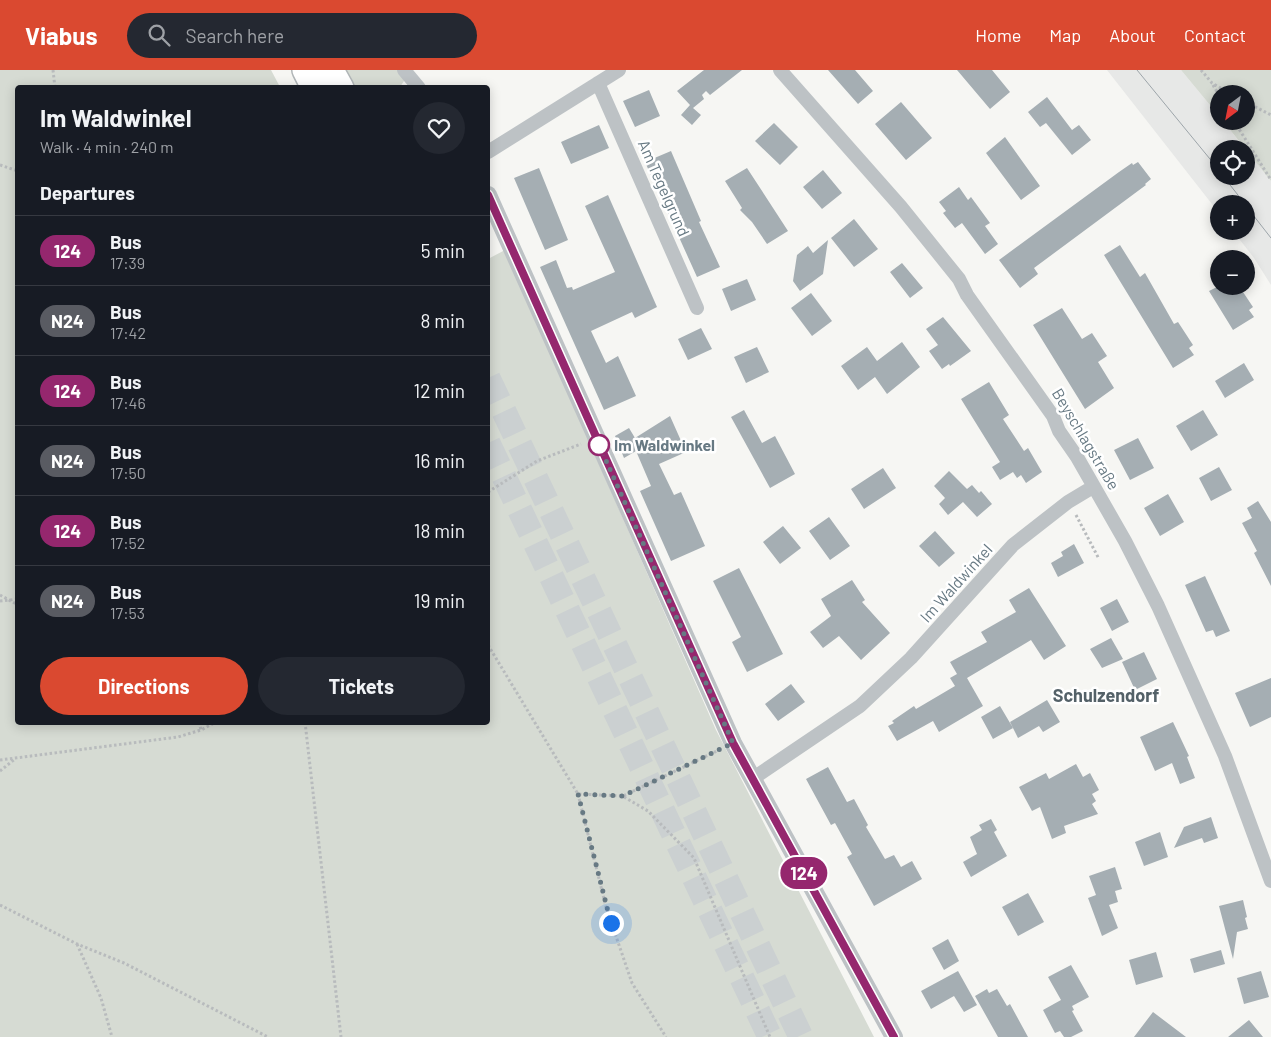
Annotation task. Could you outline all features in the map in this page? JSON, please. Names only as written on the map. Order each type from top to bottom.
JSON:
[{"type":"highway","points":[[305,70],[312,85]]},
{"type":"highway","points":[[330,70],[339,85]]},
{"type":"street","points":[[404,70],[416,85]]},
{"type":"street","points":[[490,151],[619,70]]},
{"type":"street","name":"Beyschlagstraße","points":[[780,70],[897,202],[959,279],[967,295],[1041,398],[1125,541],[1158,606],[1225,756],[1271,881]]},
{"type":"street","name":"Am Tegelgrund","points":[[598,83],[698,308]]},
{"type":"street","points":[[490,200],[733,743],[894,1037]]},
{"type":"street","name":"Im Waldwinkel","points":[[752,779],[860,706],[911,658],[1013,545],[1068,502],[1094,486]]},
{"type":"path","points":[[53,70],[55,85]]},
{"type":"path","points":[[1201,70],[1215,85]]},
{"type":"path","points":[[1255,107],[1271,115]]},
{"type":"path","points":[[1239,130],[1271,180]]},
{"type":"path","points":[[0,165],[15,169]]},
{"type":"path","points":[[1266,174],[1271,173]]},
{"type":"path","points":[[490,491],[537,461],[595,438]]},
{"type":"path","points":[[1068,502],[1099,559]]},
{"type":"path","points":[[0,595],[15,603]]},
{"type":"path","points":[[0,601],[15,599]]},
{"type":"path","points":[[490,649],[578,794],[606,908],[632,984],[666,1037]]},
{"type":"path","points":[[200,725],[201,730]]},
{"type":"path","points":[[0,760],[178,737],[210,725]]},
{"type":"path","points":[[305,725],[341,1037]]},
{"type":"path","points":[[578,794],[623,796],[733,743]]},
{"type":"path","points":[[0,771],[16,758]]},
{"type":"path","points":[[623,796],[648,811],[694,858],[770,1037]]},
{"type":"path","points":[[0,905],[77,944],[124,963],[268,1037]]},
{"type":"path","points":[[77,944],[101,998],[112,1037]]},
{"type":"shaded area","points":[[0,70],[271,70],[279,85],[15,85],[15,725],[490,725],[490,258],[505,250],[716,730],[874,1037],[0,1037]]},
{"type":"shaded area","points":[[344,70],[404,70],[408,75],[401,85],[353,85]]},
{"type":"shaded area","points":[[1107,70],[1181,70],[1210,105],[1210,130],[1230,130],[1238,140],[1210,140],[1210,185],[1255,185],[1255,161],[1266,174],[1271,181],[1271,285],[1255,260],[1255,250],[1248,250],[1240,240],[1255,240],[1255,195],[1210,195],[1210,202]]},
{"type":"shaded area","points":[[1181,70],[1271,70],[1271,181],[1255,161],[1255,140],[1238,140],[1230,130],[1255,130],[1255,85],[1210,85],[1210,105]]},
{"type":"building","points":[[704,70],[742,70],[710,95],[706,91],[702,95],[704,99],[693,108],[701,115],[692,125],[681,115],[690,105],[677,91]]},
{"type":"building","points":[[828,70],[855,70],[873,91],[858,104]]},
{"type":"building","points":[[957,70],[992,70],[1010,92],[990,109]]},
{"type":"building","points":[[649,90],[660,116],[635,127],[623,101]]},
{"type":"building","points":[[1047,97],[1072,130],[1079,125],[1091,140],[1072,155],[1046,123],[1040,127],[1028,112]]},
{"type":"building","points":[[901,102],[932,138],[906,160],[875,124]]},
{"type":"building","points":[[774,123],[798,147],[780,165],[755,141]]},
{"type":"building","points":[[599,125],[609,148],[571,164],[561,142]]},
{"type":"building","points":[[1005,137],[1040,186],[1021,200],[986,153]]},
{"type":"building","points":[[671,151],[701,221],[699,222],[720,267],[697,277],[645,162]]},
{"type":"building","points":[[1138,162],[1151,179],[1146,185],[1034,268],[1038,274],[1020,288],[999,260],[1119,172],[1132,163],[1133,165]]},
{"type":"building","points":[[539,168],[568,240],[545,250],[514,178]]},
{"type":"building","points":[[747,168],[788,231],[767,244],[752,222],[740,210],[742,208],[725,181]]},
{"type":"building","points":[[823,170],[842,193],[822,209],[803,187]]},
{"type":"building","points":[[959,187],[968,200],[971,197],[990,223],[985,226],[998,244],[985,254],[962,223],[955,228],[943,213],[946,211],[939,202]]},
{"type":"building","points":[[608,195],[657,307],[635,318],[632,312],[591,331],[606,363],[618,356],[636,396],[604,410],[540,267],[556,260],[567,288],[572,287],[573,290],[615,272],[585,206]]},
{"type":"building","points":[[854,219],[878,249],[854,267],[831,238]]},
{"type":"building","points":[[828,240],[823,274],[800,291],[793,281],[797,255],[808,246],[813,253]]},
{"type":"building","points":[[1120,245],[1140,277],[1145,273],[1174,324],[1178,322],[1193,345],[1189,348],[1194,355],[1173,368],[1104,255]]},
{"type":"building","points":[[902,263],[923,288],[910,298],[890,272]]},
{"type":"building","points":[[747,279],[756,300],[731,311],[722,289]]},
{"type":"building","points":[[811,293],[832,321],[812,336],[791,308]]},
{"type":"building","points":[[1211,295],[1245,295],[1253,307],[1249,310],[1254,317],[1233,330]]},
{"type":"building","points":[[1062,308],[1082,339],[1092,333],[1107,356],[1098,362],[1114,388],[1085,409],[1033,325]]},
{"type":"building","points":[[943,317],[971,351],[950,366],[949,364],[942,369],[929,351],[938,345],[926,329]]},
{"type":"building","points":[[701,328],[712,349],[688,360],[678,339]]},
{"type":"building","points":[[902,342],[920,367],[887,394],[875,377],[858,390],[841,366],[867,347],[877,361]]},
{"type":"building","points":[[757,347],[769,372],[746,383],[734,357]]},
{"type":"building","points":[[1244,363],[1254,380],[1225,398],[1215,381]]},
{"type":"building","points":[[989,382],[1009,415],[1003,419],[1024,451],[1028,448],[1042,472],[1026,483],[1021,475],[1017,478],[1013,472],[1000,480],[992,467],[1000,462],[961,399]]},
{"type":"building","points":[[744,410],[762,443],[775,436],[795,474],[770,488],[731,417]]},
{"type":"building","points":[[1203,410],[1218,435],[1191,451],[1176,426]]},
{"type":"building","points":[[670,416],[686,452],[659,464],[674,495],[681,492],[705,546],[671,561],[640,491],[651,486],[636,451],[624,458],[615,436],[629,428],[635,438]]},
{"type":"building","points":[[1138,438],[1154,468],[1130,480],[1114,450]]},
{"type":"building","points":[[1219,467],[1232,490],[1211,501],[1199,478]]},
{"type":"building","points":[[883,468],[896,488],[864,509],[851,489]]},
{"type":"building","points":[[949,471],[967,489],[972,485],[979,493],[981,491],[992,504],[977,517],[963,502],[948,515],[939,504],[945,498],[934,486]]},
{"type":"building","points":[[1168,494],[1184,522],[1160,536],[1144,508]]},
{"type":"building","points":[[1258,501],[1271,522],[1271,586],[1254,553],[1257,551],[1242,523],[1252,518],[1247,508]]},
{"type":"building","points":[[829,517],[850,546],[830,560],[809,531]]},
{"type":"building","points":[[783,526],[801,548],[780,564],[763,542]]},
{"type":"building","points":[[935,531],[955,553],[939,567],[919,546]]},
{"type":"building","points":[[1074,544],[1084,563],[1058,577],[1051,563],[1063,556],[1061,552]]},
{"type":"building","points":[[739,568],[783,654],[747,672],[732,642],[741,637],[713,581]]},
{"type":"building","points":[[1205,576],[1230,631],[1216,637],[1213,630],[1206,632],[1185,585]]},
{"type":"building","points":[[852,580],[865,600],[862,602],[890,633],[861,660],[839,636],[823,648],[810,632],[831,616],[821,599]]},
{"type":"building","points":[[1029,588],[1066,646],[1044,660],[1031,640],[967,678],[983,706],[939,732],[933,721],[897,741],[888,726],[894,723],[892,721],[914,706],[916,709],[955,686],[950,678],[957,674],[950,662],[987,642],[981,632],[1016,612],[1009,600]]},
{"type":"building","points":[[1117,599],[1129,622],[1112,631],[1100,608]]},
{"type":"building","points":[[1111,638],[1123,659],[1102,668],[1090,649]]},
{"type":"building","points":[[1144,652],[1157,679],[1135,690],[1122,662]]},
{"type":"building","points":[[1271,678],[1271,717],[1250,727],[1235,693]]},
{"type":"building","points":[[791,684],[805,702],[778,721],[765,704]]},
{"type":"building","points":[[1047,700],[1060,722],[1043,732],[1039,726],[1018,738],[1010,722]]},
{"type":"building","points":[[1000,706],[1013,728],[993,739],[981,717]]},
{"type":"building","points":[[1173,722],[1189,756],[1187,757],[1195,778],[1180,784],[1172,763],[1155,771],[1140,737]]},
{"type":"building","points":[[1076,764],[1083,777],[1090,773],[1099,790],[1092,794],[1096,801],[1092,804],[1098,814],[1064,826],[1066,833],[1052,839],[1040,807],[1032,811],[1019,787],[1046,773],[1049,779]]},
{"type":"building","points":[[828,767],[847,802],[854,799],[868,825],[866,827],[885,859],[894,855],[901,867],[912,861],[922,879],[874,906],[847,857],[852,854],[835,823],[831,825],[806,779]]},
{"type":"building","points":[[1211,817],[1218,838],[1204,843],[1202,838],[1174,848],[1184,827]]},
{"type":"building","points":[[991,819],[997,830],[994,832],[1007,856],[971,877],[963,862],[977,854],[970,837],[982,830],[979,825]]},
{"type":"building","points":[[1160,832],[1168,857],[1144,866],[1135,842]]},
{"type":"building","points":[[1115,867],[1122,889],[1115,891],[1118,902],[1109,905],[1118,928],[1102,936],[1088,898],[1096,895],[1089,876]]},
{"type":"building","points":[[1028,893],[1044,922],[1018,936],[1002,907]]},
{"type":"building","points":[[1243,900],[1248,929],[1237,932],[1233,959],[1219,906]]},
{"type":"building","points":[[948,939],[959,961],[944,970],[932,948]]},
{"type":"building","points":[[1221,950],[1225,964],[1194,973],[1190,959]]},
{"type":"building","points":[[1156,952],[1163,977],[1136,985],[1129,960]]},
{"type":"building","points":[[1071,965],[1089,997],[1072,1006],[1074,1010],[1072,1011],[1083,1031],[1071,1037],[1064,1037],[1060,1031],[1055,1033],[1043,1010],[1061,1000],[1048,977]]},
{"type":"building","points":[[958,971],[977,1005],[964,1012],[954,996],[931,1009],[921,991]]},
{"type":"building","points":[[1261,971],[1269,997],[1244,1004],[1237,978]]},
{"type":"building","points":[[987,989],[989,993],[997,989],[1007,1006],[1010,1004],[1028,1037],[998,1037],[975,996]]},
{"type":"building","points":[[1153,1012],[1186,1037],[1134,1037]]},
{"type":"building","points":[[1249,1020],[1263,1037],[1228,1037]]},
{"type":"tunnel","points":[[490,382],[801,1037]]},
{"type":"tunnel","points":[[490,447],[770,1037]]},
{"type":"tram line","points":[[1137,70],[1210,159]]},
{"type":"tram line","points":[[1230,185],[1238,195]]},
{"type":"tram line","points":[[1255,218],[1271,238]]},
{"type":"bus line","name":"124","points":[[490,200],[695,663],[733,743],[894,1037]]},
{"type":"place","name":"Im Waldwinkel","points":[[599,445]]},
{"type":"district","name":"Schulzendorf","points":[[1106,696]]},
{"type":"route","points":[[599,445],[695,663],[733,743],[623,796],[578,794],[611,923]]}]
